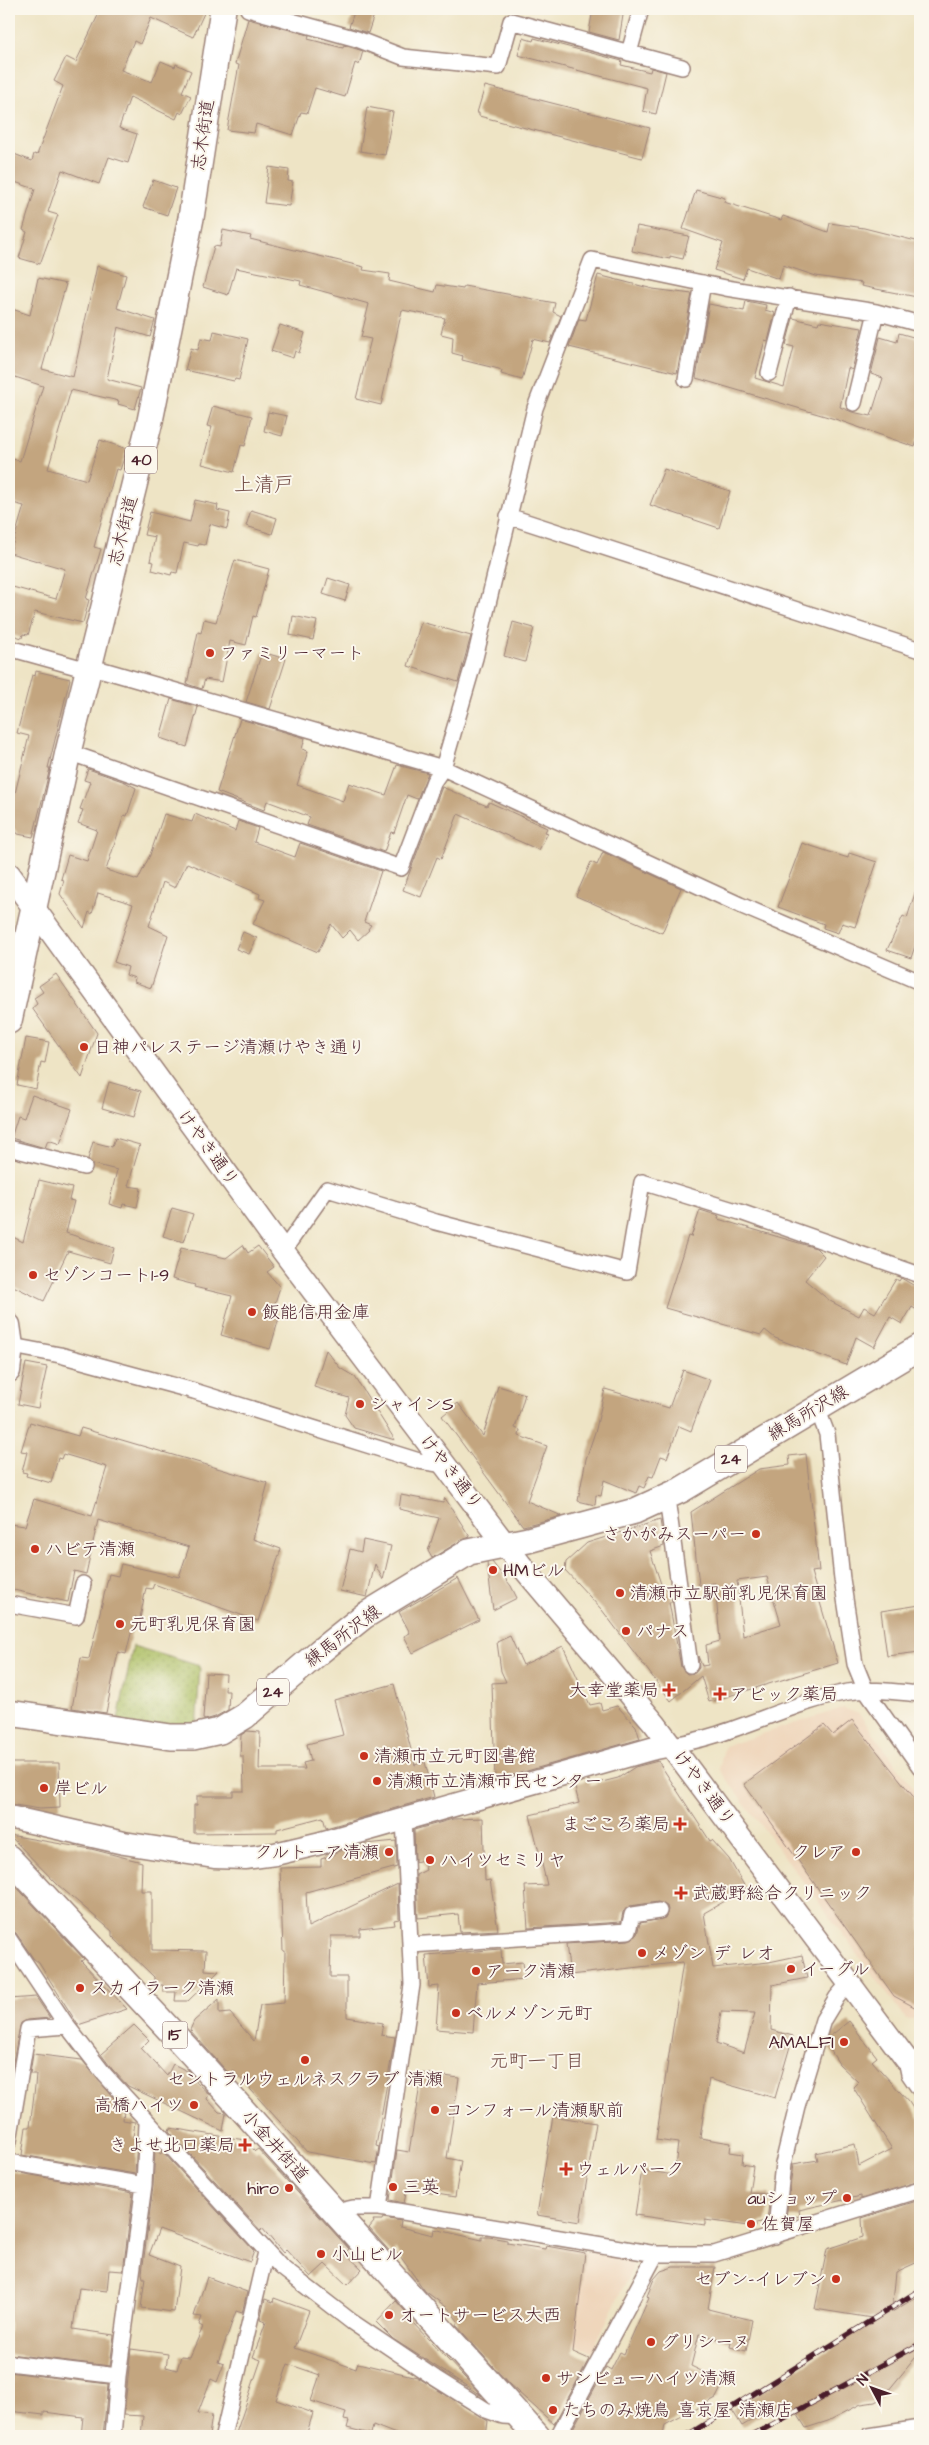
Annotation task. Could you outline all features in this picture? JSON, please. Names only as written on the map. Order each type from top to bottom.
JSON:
[{"type":"main road","name":"志木街道","points":[[9,1021],[68,752],[150,421],[191,218],[223,9]]},
{"type":"main road","name":"練馬所沢線","points":[[9,1713],[171,1737],[193,1737],[220,1731],[245,1716],[364,1616],[469,1552],[517,1542],[635,1511],[665,1497],[920,1347]]},
{"type":"main road","name":"小金井街道","points":[[10,1861],[193,2055],[537,2436]]},
{"type":"street","points":[[248,9],[357,39],[403,57],[498,68],[511,22],[682,67]]},
{"type":"street","points":[[629,53],[641,9]]},
{"type":"street","points":[[68,752],[401,868],[434,780],[443,768],[475,658],[535,408],[592,260],[703,283],[876,312],[920,324]]},
{"type":"street","points":[[686,379],[703,283]]},
{"type":"street","points":[[769,373],[789,297]]},
{"type":"street","points":[[854,403],[876,312]]},
{"type":"street","points":[[508,516],[920,650]]},
{"type":"street","points":[[9,648],[88,670],[103,670],[443,768],[740,905],[920,982]]},
{"type":"street","name":"けやき通り","points":[[9,874],[283,1251],[445,1465],[517,1542],[520,1564],[672,1745],[849,1983],[913,2062]]},
{"type":"street","points":[[9,1148],[84,1167]]},
{"type":"street","points":[[283,1251],[326,1190],[436,1222],[627,1272],[642,1182],[743,1212],[920,1275]]},
{"type":"street","points":[[9,1371],[10,1336],[60,1354],[184,1388],[420,1461],[445,1465]]},
{"type":"street","points":[[817,1408],[827,1434],[842,1579],[854,1664],[866,1691],[920,1766]]},
{"type":"street","points":[[665,1497],[668,1506],[690,1665]]},
{"type":"street","points":[[9,1604],[76,1616],[83,1584]]},
{"type":"street","points":[[9,1817],[182,1854],[245,1858],[274,1854],[318,1844],[651,1749],[704,1739],[757,1719],[848,1692],[888,1690],[920,1694]]},
{"type":"street","points":[[379,2208],[412,1985],[404,1819]]},
{"type":"street","points":[[410,1945],[628,1931],[632,1915],[660,1911]]},
{"type":"street","points":[[9,1939],[67,2026],[105,2075],[147,2124],[281,2267],[322,2300],[435,2378],[486,2410],[503,2416],[520,2417]]},
{"type":"street","points":[[775,2236],[783,2164],[797,2106],[823,2020],[849,1983]]},
{"type":"street","points":[[9,2141],[28,2029],[67,2026]]},
{"type":"street","points":[[913,2062],[909,2074],[920,2090]]},
{"type":"street","points":[[113,2436],[118,2376],[144,2185],[147,2124]]},
{"type":"street","points":[[9,2162],[144,2185]]},
{"type":"street","points":[[335,2212],[353,2208],[379,2208],[656,2254],[714,2254],[920,2190]]},
{"type":"street","points":[[223,2436],[266,2252]]},
{"type":"street","points":[[558,2436],[656,2254]]},
{"type":"street","points":[[9,2363],[118,2376]]},
{"type":"street","points":[[869,2436],[920,2428]]},
{"type":"shaded area","name":"クレア","points":[[843,1708],[859,1714],[920,1797],[920,2019],[906,2019],[719,1769],[725,1746]]},
{"type":"shaded area","points":[[541,2245],[629,2257],[633,2267],[592,2351],[528,2327]]},
{"type":"green space","points":[[133,1646],[200,1666],[196,1732],[117,1724]]},
{"type":"building","points":[[101,9],[206,9],[193,37],[151,18],[140,44],[134,41],[121,70],[152,82],[161,61],[175,67],[176,64],[191,71],[182,92],[191,96],[182,114],[179,112],[176,119],[130,97],[119,128],[137,134],[128,163],[109,157],[99,184],[62,170],[48,212],[58,215],[40,264],[19,258],[27,232],[23,230],[35,189],[9,180],[9,152],[32,161],[34,154],[37,155],[63,86],[54,81],[66,57],[76,62]]},
{"type":"building","points":[[355,9],[375,12],[368,33],[349,27]]},
{"type":"building","points":[[593,9],[624,9],[619,40],[589,32]]},
{"type":"building","points":[[248,19],[309,35],[308,39],[343,48],[344,45],[363,51],[359,65],[355,63],[345,97],[315,88],[307,113],[301,112],[293,135],[256,124],[254,133],[227,130],[239,65],[235,64]]},
{"type":"building","points":[[523,38],[533,41],[534,38],[622,61],[621,65],[650,72],[651,68],[666,72],[656,114],[643,111],[647,88],[518,55]]},
{"type":"building","points":[[485,86],[650,128],[642,158],[479,116],[479,113],[477,113]]},
{"type":"building","points":[[367,107],[393,112],[385,155],[360,151]]},
{"type":"building","points":[[269,167],[289,170],[288,181],[293,182],[289,206],[264,203]]},
{"type":"building","points":[[153,180],[176,188],[167,215],[143,207]]},
{"type":"building","points":[[696,190],[725,198],[724,202],[781,220],[783,216],[828,232],[830,223],[864,228],[920,242],[920,286],[917,297],[861,286],[862,283],[816,276],[783,265],[779,279],[747,268],[743,279],[714,270],[723,243],[683,229]]},
{"type":"building","points":[[637,226],[689,236],[683,259],[670,256],[670,259],[632,251]]},
{"type":"building","points":[[223,230],[251,236],[250,239],[364,267],[363,270],[390,274],[389,281],[435,292],[437,285],[463,289],[464,286],[555,303],[553,312],[561,316],[550,343],[533,339],[522,380],[501,374],[502,371],[499,369],[462,360],[463,356],[452,353],[453,337],[441,334],[445,318],[402,310],[381,405],[356,399],[371,339],[361,337],[369,304],[300,285],[301,281],[236,268],[228,295],[203,287],[214,246],[220,247]]},
{"type":"building","points":[[97,266],[126,275],[117,308],[155,320],[150,337],[118,327],[107,379],[141,388],[135,409],[118,404],[119,401],[71,390],[48,469],[87,480],[100,440],[127,449],[120,470],[116,469],[94,547],[101,549],[86,599],[89,600],[83,623],[35,612],[28,635],[23,634],[22,638],[9,634],[9,586],[56,599],[65,569],[10,553],[24,506],[9,502],[9,458],[20,461],[43,386],[9,375],[9,308],[30,315],[38,278],[66,284],[42,369],[73,377]]},
{"type":"building","points":[[598,275],[653,289],[692,294],[677,373],[569,347],[579,319],[586,320]]},
{"type":"building","points":[[746,301],[766,305],[765,310],[775,313],[768,341],[765,340],[755,378],[784,387],[794,347],[786,345],[793,318],[818,324],[819,321],[862,328],[852,370],[848,368],[840,407],[852,412],[871,416],[883,378],[871,374],[880,337],[897,342],[899,333],[920,339],[920,431],[915,447],[835,419],[696,378],[709,304],[744,311]]},
{"type":"building","points":[[280,325],[305,333],[299,353],[295,351],[293,358],[271,351]]},
{"type":"building","points":[[214,331],[248,339],[239,380],[235,379],[234,381],[185,370],[191,348],[198,350],[201,338],[212,340]]},
{"type":"building","points":[[213,406],[252,416],[245,446],[241,445],[234,472],[202,464],[212,427],[207,426]]},
{"type":"building","points":[[268,412],[287,416],[282,436],[264,431]]},
{"type":"building","points":[[664,469],[730,491],[719,528],[650,505]]},
{"type":"building","points":[[195,500],[218,505],[217,510],[230,513],[227,529],[210,524],[205,545],[199,544],[198,546],[184,543],[177,573],[172,572],[171,575],[152,570],[154,562],[150,561],[155,537],[144,535],[150,512],[190,522]]},
{"type":"building","points":[[251,510],[277,518],[272,534],[246,526]]},
{"type":"building","points":[[235,560],[269,569],[256,617],[253,616],[246,645],[230,641],[222,682],[205,679],[202,689],[187,684],[198,632],[201,633],[204,619],[216,622]]},
{"type":"building","points":[[328,578],[350,585],[345,601],[323,594]]},
{"type":"building","points":[[293,616],[317,621],[313,640],[290,635]]},
{"type":"building","points":[[421,622],[471,636],[458,682],[408,666]]},
{"type":"building","points":[[513,622],[534,628],[525,662],[504,656]]},
{"type":"building","points":[[262,652],[286,659],[270,709],[246,702]]},
{"type":"building","points":[[36,671],[70,679],[33,837],[18,834],[9,822],[9,818],[29,736],[17,733],[32,675],[35,676]]},
{"type":"building","points":[[171,699],[198,707],[187,747],[160,738]]},
{"type":"building","points":[[240,719],[305,738],[302,749],[308,751],[297,785],[343,801],[349,783],[386,795],[397,765],[428,773],[417,799],[407,795],[394,833],[391,832],[384,852],[307,825],[310,817],[267,801],[264,810],[217,792]]},
{"type":"building","points":[[88,769],[125,782],[136,788],[127,816],[124,815],[106,870],[138,880],[150,855],[164,814],[192,822],[195,814],[235,831],[238,821],[258,828],[254,842],[295,857],[300,843],[381,871],[364,922],[371,925],[369,930],[358,940],[350,930],[342,938],[331,924],[318,952],[253,924],[265,900],[259,898],[260,894],[187,863],[175,888],[163,882],[149,926],[168,935],[151,988],[134,982],[135,978],[126,975],[128,967],[114,962],[133,904],[98,893],[92,914],[89,912],[84,928],[60,894],[64,880],[61,879],[68,855],[87,861],[97,830],[78,823],[83,810],[80,809],[90,782],[84,780]]},
{"type":"building","points":[[442,787],[487,806],[489,802],[547,828],[545,832],[548,833],[539,850],[458,814],[441,859],[437,857],[421,897],[403,890]]},
{"type":"building","points":[[802,843],[848,858],[849,853],[877,862],[855,927],[842,923],[838,933],[823,928],[824,924],[778,907]]},
{"type":"building","points":[[603,852],[681,888],[662,933],[576,896],[591,862],[597,865]]},
{"type":"building","points":[[917,887],[920,888],[920,941],[917,940],[911,958],[887,950],[903,916],[907,918]]},
{"type":"building","points":[[243,932],[257,938],[249,954],[236,949]]},
{"type":"building","name":"日神パレステージ清瀬けやき通り","points":[[56,974],[97,1033],[82,1078],[32,1008],[37,1004],[34,998],[43,992],[39,986]]},
{"type":"building","points":[[26,1038],[49,1042],[45,1063],[41,1062],[36,1089],[17,1085]]},
{"type":"building","points":[[109,1082],[141,1091],[134,1117],[102,1108]]},
{"type":"building","points":[[32,1095],[72,1109],[60,1144],[48,1140],[45,1148],[11,1138],[18,1116],[24,1118]]},
{"type":"building","points":[[115,1138],[140,1145],[128,1186],[141,1188],[137,1207],[123,1204],[122,1208],[109,1204],[117,1170],[93,1164],[88,1159],[93,1142],[112,1147]]},
{"type":"building","points":[[39,1180],[72,1188],[69,1200],[74,1201],[66,1233],[114,1248],[110,1263],[68,1251],[44,1301],[9,1284],[9,1235],[23,1242]]},
{"type":"building","points":[[172,1208],[193,1214],[184,1242],[163,1236]]},
{"type":"building","points":[[700,1210],[719,1216],[718,1219],[816,1248],[824,1256],[805,1280],[830,1301],[859,1316],[864,1307],[875,1313],[896,1279],[899,1281],[901,1278],[920,1289],[920,1312],[912,1307],[902,1324],[890,1317],[874,1347],[856,1337],[846,1365],[775,1338],[765,1330],[761,1335],[665,1308],[688,1236],[691,1237]]},
{"type":"building","points":[[243,1245],[248,1253],[258,1246],[274,1267],[267,1272],[280,1287],[274,1306],[279,1318],[270,1349],[221,1335],[232,1296],[194,1287],[195,1285],[172,1279],[181,1248],[226,1258]]},
{"type":"building","points":[[326,1350],[340,1368],[355,1377],[395,1440],[354,1428],[345,1415],[349,1398],[314,1387]]},
{"type":"building","points":[[26,1363],[47,1367],[38,1408],[18,1404]]},
{"type":"building","points":[[683,1370],[710,1380],[691,1431],[679,1426],[667,1458],[661,1456],[653,1477],[649,1476],[644,1488],[639,1486],[636,1493],[604,1480],[601,1496],[596,1495],[595,1505],[578,1501],[586,1459],[596,1429],[605,1389],[669,1408]]},
{"type":"building","points":[[498,1386],[525,1394],[515,1428],[520,1430],[519,1436],[547,1446],[527,1501],[562,1516],[523,1526],[442,1416],[458,1403],[483,1436]]},
{"type":"building","points":[[30,1422],[78,1436],[81,1428],[268,1483],[253,1539],[281,1549],[258,1621],[154,1584],[152,1589],[146,1588],[140,1618],[135,1617],[126,1654],[118,1652],[106,1713],[72,1708],[81,1658],[89,1659],[109,1574],[118,1576],[121,1564],[179,1577],[189,1547],[98,1520],[86,1574],[74,1571],[68,1602],[9,1589],[9,1524],[25,1526],[34,1499],[92,1516],[107,1467],[63,1454],[61,1459],[58,1458],[51,1483],[26,1476],[27,1473],[22,1472],[27,1452],[21,1451]]},
{"type":"building","points":[[806,1454],[819,1571],[811,1572],[838,1663],[709,1702],[701,1676],[671,1701],[602,1610],[565,1570],[566,1562],[587,1543],[660,1520],[664,1546],[650,1551],[662,1587],[664,1586],[671,1595],[672,1602],[669,1602],[681,1667],[687,1674],[695,1673],[699,1668],[698,1656],[702,1666],[708,1665],[706,1645],[720,1641],[715,1583],[699,1585],[691,1512],[759,1469],[790,1465],[789,1456]],"holes":[[[767,1577],[781,1624],[743,1636],[737,1581]]]},
{"type":"building","points":[[401,1495],[443,1503],[445,1498],[470,1537],[432,1558],[428,1551],[439,1518],[399,1509]]},
{"type":"building","points":[[363,1540],[391,1546],[383,1580],[375,1564],[367,1597],[340,1591],[350,1549],[361,1552]]},
{"type":"building","points":[[492,1562],[511,1586],[517,1598],[493,1610],[487,1563]]},
{"type":"building","points":[[458,1578],[479,1620],[413,1653],[404,1636],[410,1633],[399,1612]]},
{"type":"building","points":[[920,1605],[920,1652],[887,1656],[881,1611]]},
{"type":"building","points":[[510,1636],[523,1665],[563,1646],[590,1705],[600,1703],[602,1710],[617,1706],[636,1726],[640,1739],[495,1780],[492,1683],[506,1682],[501,1671],[497,1642]]},
{"type":"building","points":[[206,1673],[226,1674],[225,1691],[229,1691],[228,1710],[205,1720],[203,1719]]},
{"type":"building","points":[[394,1684],[415,1765],[425,1762],[434,1797],[326,1828],[323,1817],[277,1829],[277,1832],[194,1833],[194,1805],[197,1805],[197,1796],[233,1796],[233,1791],[244,1791],[243,1756],[240,1756],[241,1735],[247,1731],[260,1732],[259,1769],[305,1769],[303,1763],[311,1761],[307,1744],[343,1735],[334,1700]]},
{"type":"building","name":"クレア","points":[[852,1720],[920,1805],[920,2010],[894,1996],[744,1784],[824,1725],[833,1735]]},
{"type":"building","points":[[658,1761],[710,1841],[712,1840],[729,1859],[746,1889],[704,1913],[713,1968],[769,1962],[802,1955],[807,1978],[772,1985],[771,2030],[793,2036],[775,2098],[709,2079],[700,2138],[731,2143],[730,2152],[743,2154],[742,2164],[753,2166],[749,2193],[770,2194],[767,2221],[756,2223],[756,2227],[705,2220],[705,2225],[635,2215],[642,2170],[674,2175],[678,2143],[656,2140],[683,1962],[570,1975],[566,1944],[629,1940],[637,1934],[640,1923],[665,1918],[668,1910],[667,1906],[658,1902],[630,1906],[623,1912],[621,1922],[528,1928],[525,1886],[547,1885],[530,1815],[579,1803],[574,1784],[589,1780],[590,1785],[618,1778],[635,1767]],"holes":[[[721,2012],[755,2013],[744,2053],[716,2043]]]},
{"type":"building","points":[[9,1763],[59,1763],[60,1808],[40,1809],[9,1804]]},
{"type":"building","points":[[483,1818],[485,1881],[490,1880],[498,1930],[460,1932],[458,1914],[418,1918],[416,1875],[426,1870],[423,1860],[415,1862],[414,1830],[453,1819]]},
{"type":"building","points":[[9,1835],[91,1849],[142,1862],[141,1891],[152,1891],[152,1950],[206,1951],[205,1970],[219,1971],[188,2001],[175,2001],[176,1992],[163,1992],[163,1985],[154,1985],[154,1977],[112,1936],[112,1931],[58,1885]]},
{"type":"building","points":[[396,1841],[397,1867],[306,1892],[308,1927],[398,1884],[399,1919],[394,1920],[395,1925],[360,1929],[360,1936],[331,1936],[330,1977],[347,1977],[347,2017],[383,2023],[381,2035],[395,2037],[376,2146],[379,2147],[376,2164],[307,2152],[233,2070],[232,2077],[190,2030],[194,2021],[219,1999],[219,2014],[230,2013],[254,2041],[260,2005],[284,2003],[285,1951],[283,1951],[280,1868],[321,1867],[321,1859],[334,1855],[333,1853],[366,1844]]},
{"type":"building","points":[[9,1879],[84,1959],[81,1961],[127,2009],[78,2025],[39,1963],[33,1958],[16,1933],[9,1930]]},
{"type":"building","name":"アーク清瀬","points":[[501,1949],[502,1964],[523,1962],[525,1979],[477,1983],[473,2032],[436,2029],[439,1986],[429,1987],[426,1955]]},
{"type":"building","points":[[36,1997],[50,2018],[27,2020],[21,2023],[11,2071],[9,2070],[9,1999]]},
{"type":"building","points":[[849,2021],[877,2057],[872,2061],[909,2102],[920,2119],[920,2181],[861,2199],[861,2196],[799,2210],[800,2216],[786,2218],[793,2164],[818,2160],[816,2153],[855,2144],[859,2166],[892,2149],[853,2087],[858,2082],[839,2064],[826,2043],[828,2038]]},
{"type":"building","points":[[134,2025],[149,2040],[141,2048],[167,2076],[173,2064],[189,2072],[188,2075],[209,2094],[207,2099],[219,2112],[226,2113],[223,2131],[128,2086],[112,2069],[101,2054]]},
{"type":"building","points":[[33,2054],[82,2060],[124,2110],[123,2120],[135,2122],[133,2137],[137,2138],[135,2174],[22,2155],[26,2127],[30,2127],[35,2086],[36,2074],[30,2074]]},
{"type":"building","points":[[422,2073],[459,2078],[447,2158],[461,2161],[455,2197],[407,2189],[404,2203],[390,2200],[397,2150],[409,2152]]},
{"type":"building","name":"ウェルパーク","points":[[553,2116],[596,2123],[580,2222],[537,2215]]},
{"type":"building","points":[[170,2128],[245,2140],[255,2151],[258,2149],[349,2249],[345,2253],[362,2269],[347,2285],[325,2264],[311,2277],[286,2250],[283,2253],[262,2228],[261,2231],[169,2131]]},
{"type":"building","points":[[155,2150],[161,2154],[162,2151],[254,2251],[250,2262],[159,2229],[149,2255],[180,2267],[174,2312],[141,2308],[145,2278],[143,2278],[142,2273],[153,2186]]},
{"type":"building","points":[[9,2171],[133,2193],[123,2271],[109,2270],[107,2291],[79,2288],[73,2329],[114,2335],[110,2366],[9,2354]]},
{"type":"building","points":[[920,2200],[920,2261],[896,2272],[892,2312],[920,2295],[920,2352],[883,2397],[875,2402],[861,2404],[828,2421],[806,2428],[788,2399],[742,2426],[732,2410],[878,2319],[815,2309],[827,2249],[863,2237],[862,2218]]},
{"type":"building","points":[[383,2218],[401,2221],[400,2227],[433,2235],[434,2229],[482,2240],[482,2237],[489,2237],[507,2240],[507,2243],[545,2249],[546,2246],[585,2253],[573,2352],[589,2359],[554,2424],[509,2384],[456,2325],[458,2321],[449,2309],[425,2291],[395,2249],[393,2255],[369,2228],[374,2222],[373,2220],[382,2220]]},
{"type":"building","points":[[673,2267],[715,2267],[708,2309],[752,2320],[746,2351],[730,2347],[731,2342],[699,2334],[691,2366],[724,2382],[716,2398],[665,2425],[663,2436],[569,2436],[606,2367],[611,2370],[620,2352],[624,2354],[649,2298],[647,2296],[654,2279],[661,2271]]},
{"type":"building","points":[[207,2277],[247,2292],[242,2313],[236,2311],[218,2362],[224,2364],[217,2382],[211,2379],[198,2413],[212,2415],[209,2436],[141,2436],[143,2416],[124,2415],[131,2349],[168,2354],[166,2367],[177,2370],[181,2356],[190,2357],[203,2327],[199,2325],[202,2317],[194,2316]]},
{"type":"building","points":[[274,2298],[309,2311],[295,2348],[356,2369],[358,2363],[417,2377],[488,2421],[486,2436],[401,2436],[373,2425],[371,2434],[347,2428],[349,2421],[344,2420],[346,2412],[311,2401],[320,2375],[288,2364],[276,2400],[313,2413],[306,2436],[235,2436],[261,2360],[253,2357],[266,2322],[260,2320],[265,2299],[273,2302]]},
{"type":"building","points":[[396,2301],[413,2320],[412,2322],[482,2396],[393,2339],[376,2322]]},
{"type":"building","points":[[9,2372],[108,2384],[103,2436],[81,2436],[83,2417],[44,2412],[44,2415],[9,2411]]},
{"type":"railway","points":[[686,2436],[920,2290]]},
{"type":"railway","points":[[751,2436],[920,2344]]},
{"type":"place","name":"ファミリーマート","points":[[210,653]]},
{"type":"place","name":"日神パレステージ清瀬けやき通り","points":[[84,1047]]},
{"type":"place","name":"セゾンコート1-9","points":[[33,1275]]},
{"type":"place","name":"飯能信用金庫","points":[[252,1312]]},
{"type":"place","name":"シャインS","points":[[360,1404]]},
{"type":"place","name":"さかがみスーパー","points":[[756,1534]]},
{"type":"place","name":"ハビテ清瀬","points":[[35,1549]]},
{"type":"place","name":"HMビル","points":[[493,1570]]},
{"type":"place","name":"清瀬市立駅前乳児保育園","points":[[620,1593]]},
{"type":"place","name":"元町乳児保育園","points":[[120,1624]]},
{"type":"place","name":"パナス","points":[[626,1631]]},
{"type":"place","name":"大幸堂薬局","points":[[669,1690]]},
{"type":"place","name":"アビック薬局","points":[[720,1694]]},
{"type":"place","name":"清瀬市立元町図書館","points":[[364,1756]]},
{"type":"place","name":"清瀬市立清瀬市民センター","points":[[377,1781]]},
{"type":"place","name":"岸ビル","points":[[44,1788]]},
{"type":"place","name":"まごころ薬局","points":[[680,1824]]},
{"type":"place","name":"クルトーア清瀬","points":[[389,1852]]},
{"type":"place","name":"クレア","points":[[856,1852]]},
{"type":"place","name":"ハイツセミリヤ","points":[[430,1860]]},
{"type":"place","name":"武蔵野総合クリニック","points":[[681,1893]]},
{"type":"place","name":"メゾン デ レオ","points":[[642,1953]]},
{"type":"place","name":"イーグル","points":[[791,1969]]},
{"type":"place","name":"アーク清瀬","points":[[476,1971]]},
{"type":"place","name":"スカイラーク清瀬","points":[[80,1988]]},
{"type":"place","name":"ベルメゾン元町","points":[[456,2013]]},
{"type":"place","name":"AMALFI","points":[[844,2042]]},
{"type":"place","name":"セントラルウェルネスクラブ 清瀬","points":[[305,2060]]},
{"type":"place","name":"高橋ハイツ","points":[[194,2105]]},
{"type":"place","name":"コンフォール清瀬駅前","points":[[435,2110]]},
{"type":"place","name":"きよせ北口薬局","points":[[245,2145]]},
{"type":"place","name":"ウェルパーク","points":[[566,2169]]},
{"type":"place","name":"三英","points":[[393,2187]]},
{"type":"place","name":"hiro","points":[[289,2188]]},
{"type":"place","name":"auショップ","points":[[847,2198]]},
{"type":"place","name":"佐賀屋","points":[[751,2224]]},
{"type":"place","name":"小山ビル","points":[[321,2254]]},
{"type":"place","name":"セブン-イレブン","points":[[836,2279]]},
{"type":"place","name":"オートサービス大西","points":[[389,2315]]},
{"type":"place","name":"グリシーヌ","points":[[651,2342]]},
{"type":"place","name":"サンビューハイツ清瀬","points":[[546,2378]]},
{"type":"place","name":"たちのみ焼鳥 喜京屋 清瀬店","points":[[553,2410]]},
{"type":"district","name":"上清戸","points":[[264,485]]},
{"type":"district","name":"元町一丁目","points":[[537,2061]]}]
